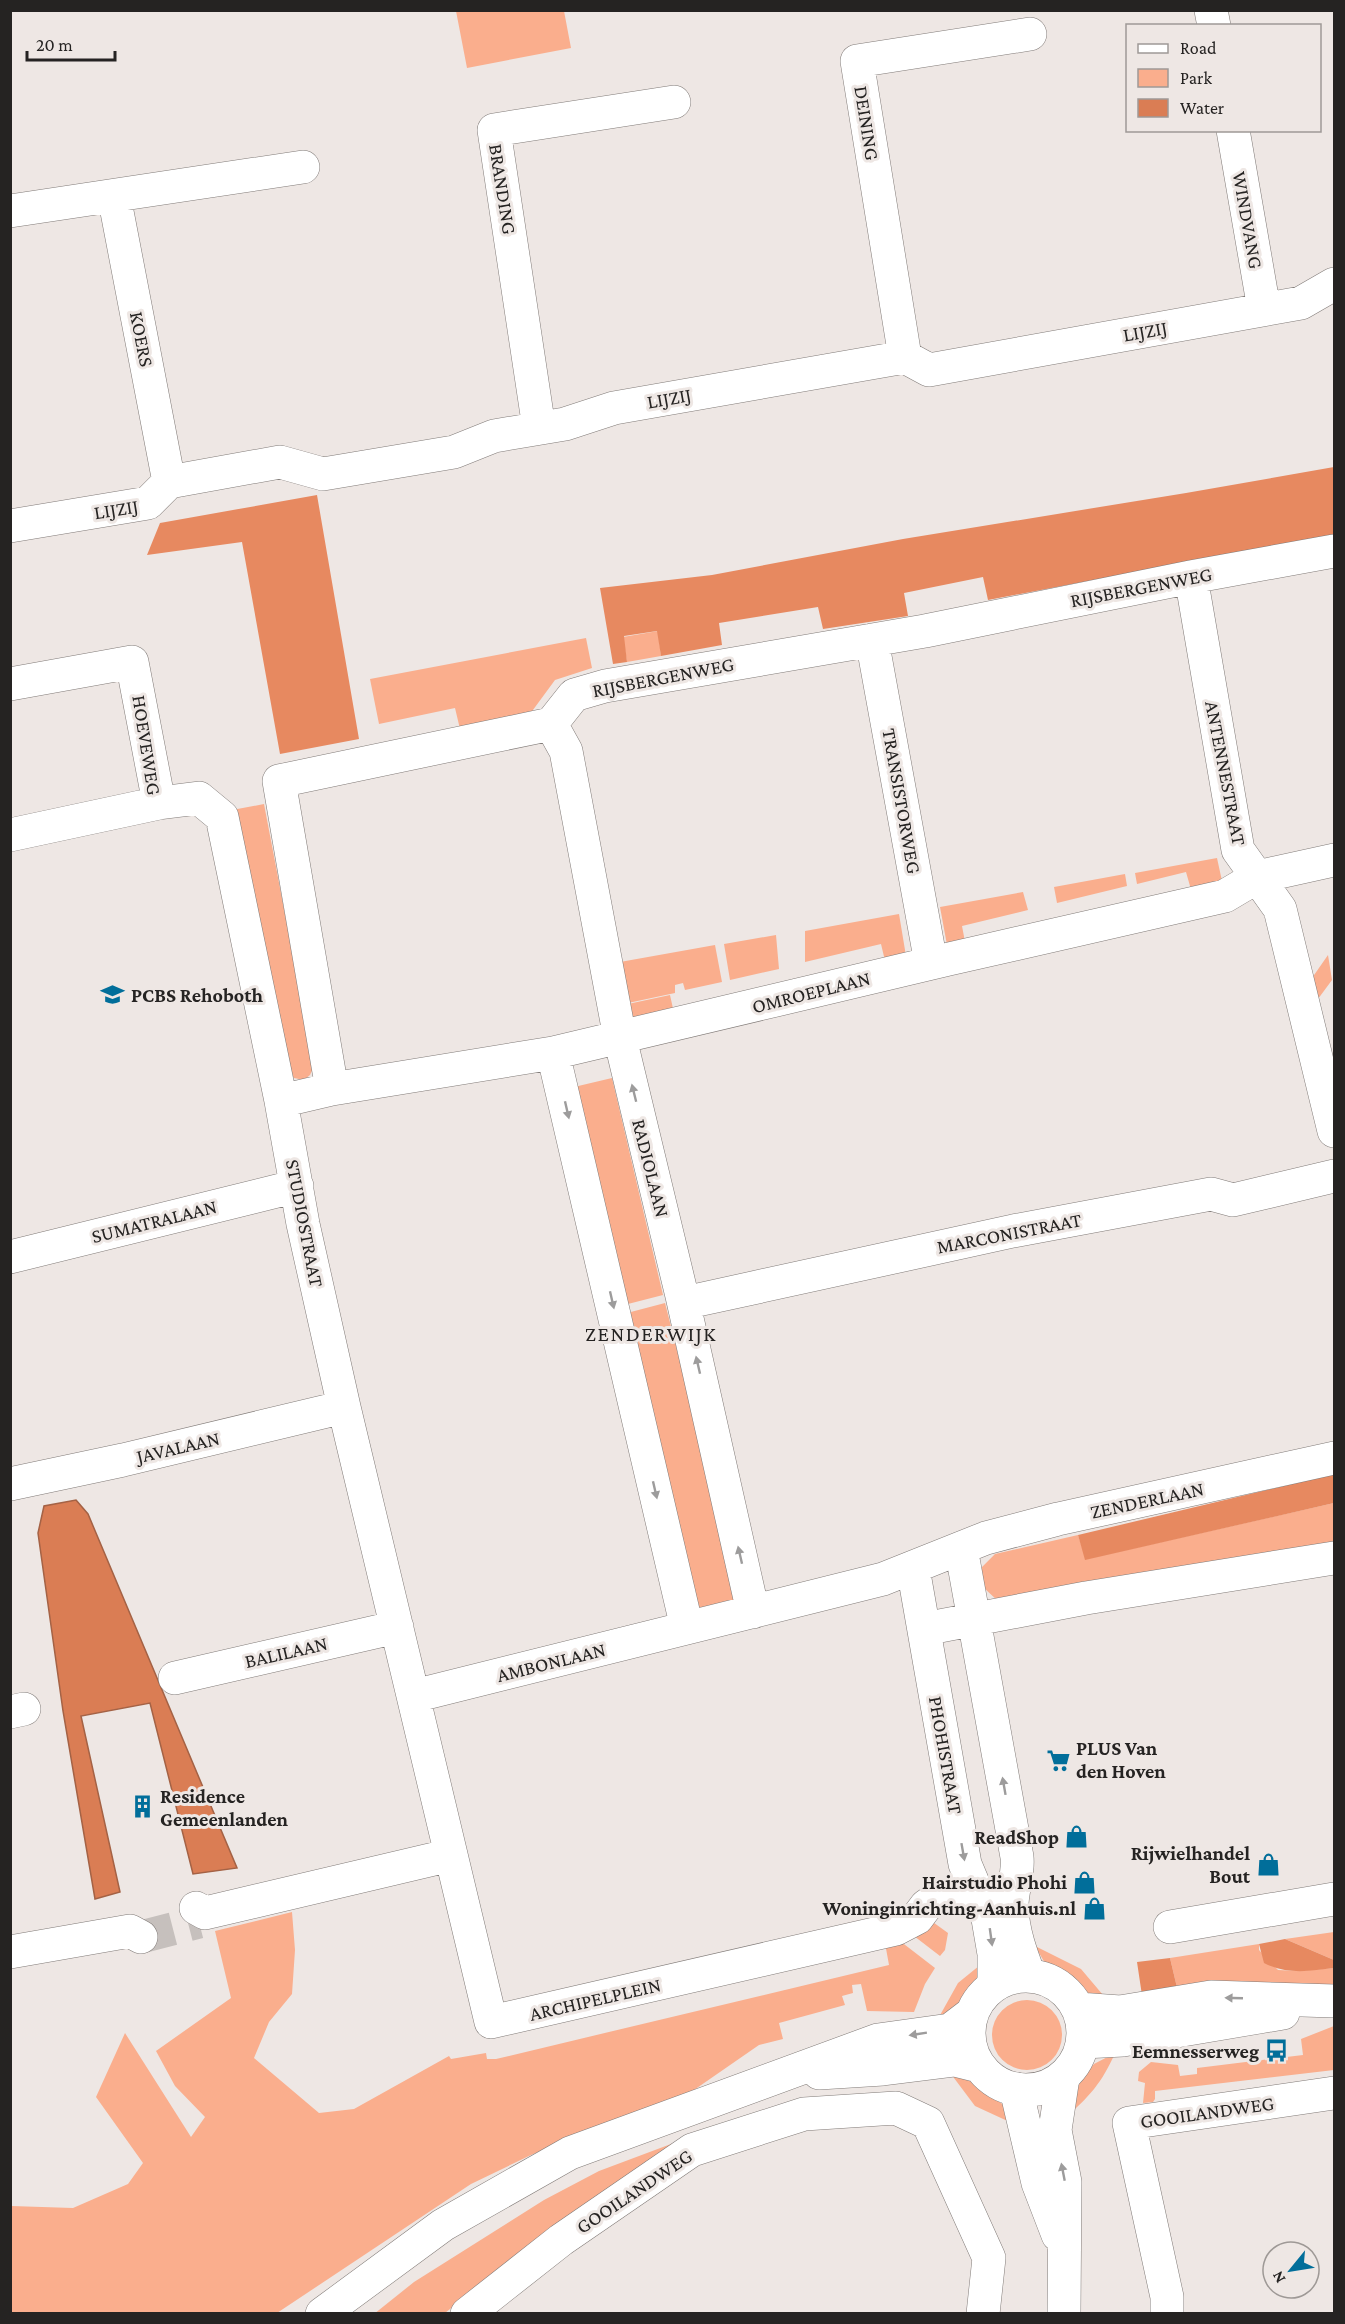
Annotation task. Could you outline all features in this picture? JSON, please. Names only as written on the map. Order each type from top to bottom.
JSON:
[{"type":"street","name":"DEINING","points":[[905,357],[856,61],[1030,34]]},
{"type":"street","name":"BRANDING","points":[[539,428],[494,130],[674,102]]},
{"type":"street","name":"WINDVANG","points":[[1233,132],[1264,309]]},
{"type":"street","points":[[10,211],[303,167]]},
{"type":"street","name":"KOERS","points":[[114,196],[169,482]]},
{"type":"street","name":"LIJZIJ","points":[[10,526],[148,503],[169,482],[280,462],[323,474],[454,452],[494,436],[565,424],[614,408],[905,357],[929,370],[1300,303],[1335,284]]},
{"type":"street","name":"RIJSBERGENWEG","points":[[551,724],[574,695],[605,686],[872,640],[1335,551]]},
{"type":"street","name":"ANTENNESTRAAT","points":[[1191,577],[1238,850],[1280,909],[1335,1131]]},
{"type":"street","name":"TRANSISTORWEG","points":[[872,640],[931,963]]},
{"type":"street","name":"HOEVEWEG","points":[[10,684],[132,662],[159,803],[10,835]]},
{"type":"street","points":[[332,1089],[279,781],[551,724]]},
{"type":"street","name":"RADIOLAAN","points":[[551,724],[566,751],[620,1038],[684,1303],[753,1612]]},
{"type":"street","name":"STUDIOSTRAAT","points":[[159,803],[199,798],[222,817],[281,1101],[303,1224],[344,1407],[414,1696]]},
{"type":"street","name":"OMROEPLAAN","points":[[281,1101],[332,1089],[553,1053],[620,1038],[931,963],[1226,896],[1257,877],[1335,860]]},
{"type":"street","points":[[553,1053],[687,1628],[883,1580],[913,1568]]},
{"type":"street","name":"MARCONISTRAAT","points":[[684,1303],[1013,1231],[1211,1194],[1233,1200],[1335,1176]]},
{"type":"street","name":"SUMATRALAAN","points":[[10,1257],[297,1186]]},
{"type":"street","name":"JAVALAAN","points":[[10,1484],[123,1460],[344,1407]]},
{"type":"street","name":"ZENDERLAAN","points":[[913,1568],[986,1538],[1058,1519],[1335,1458]]},
{"type":"street","points":[[961,1548],[1017,1857],[1012,1908],[1020,1949],[1029,1975]]},
{"type":"street","points":[[924,1629],[1086,1598],[1335,1558]]},
{"type":"street","name":"PHOHISTRAAT","points":[[913,1568],[965,1864],[988,1919],[994,1954],[994,1984]]},
{"type":"street","name":"BALILAAN","points":[[175,1678],[397,1626]]},
{"type":"street","name":"AMBONLAAN","points":[[414,1696],[687,1628]]},
{"type":"street","name":"ARCHIPELPLEIN","points":[[414,1696],[491,2022],[896,1929],[917,1918],[926,1906],[936,1899],[976,1893],[995,1894],[1016,1885]]},
{"type":"street","points":[[200,1914],[451,1855]]},
{"type":"street","points":[[1170,1927],[1335,1899]]},
{"type":"street","points":[[10,1952],[136,1930]]},
{"type":"street","points":[[1029,1975],[1048,1979],[1064,1989],[1078,2008],[1083,2022],[1083,2042],[1073,2067],[1064,2077],[1033,2090],[1016,2090],[991,2079],[979,2066],[969,2041],[971,2014],[980,1997],[994,1984],[1011,1977],[1029,1975]]},
{"type":"street","points":[[1078,2008],[1120,2012],[1211,1997],[1335,2003]]},
{"type":"street","points":[[1083,2042],[1124,2040],[1335,2003]]},
{"type":"street","points":[[322,2313],[443,2225],[570,2153],[878,2040],[950,2030],[971,2014]]},
{"type":"street","points":[[781,2075],[883,2069],[955,2060],[979,2066]]},
{"type":"street","points":[[1064,2077],[1055,2130],[1065,2182],[1064,2313]]},
{"type":"street","points":[[1016,2090],[1038,2183],[1064,2251]]},
{"type":"street","name":"GOOILANDWEG","points":[[1167,2313],[1167,2297],[1129,2123],[1335,2093]]},
{"type":"street","name":"GOOILANDWEG","points":[[467,2313],[561,2240],[692,2150],[804,2114],[896,2108],[928,2122],[989,2258],[983,2313]]},
{"type":"green space","points":[[456,11],[564,11],[571,48],[467,68]]},
{"type":"green space","points":[[658,631],[661,656],[627,662],[623,637]]},
{"type":"green space","points":[[586,638],[592,668],[555,680],[530,714],[460,729],[455,708],[379,724],[370,679]]},
{"type":"green space","points":[[264,804],[314,1066],[310,1075],[304,1080],[294,1078],[290,1071],[232,810]]},
{"type":"green space","points":[[1217,858],[1222,881],[1192,893],[1186,872],[1137,884],[1135,873]]},
{"type":"green space","points":[[1125,874],[1127,886],[1057,903],[1054,887]]},
{"type":"green space","points":[[1023,892],[1028,910],[962,926],[966,947],[947,945],[940,907]]},
{"type":"green space","points":[[899,914],[906,956],[886,965],[881,944],[805,962],[805,931]]},
{"type":"green space","points":[[776,935],[779,969],[730,980],[724,944]]},
{"type":"green space","points":[[715,945],[722,982],[685,990],[683,983],[675,985],[675,993],[628,1003],[620,962]]},
{"type":"green space","points":[[1328,955],[1332,980],[1318,999],[1312,978]]},
{"type":"green space","points":[[670,995],[674,1013],[631,1022],[628,1004]]},
{"type":"green space","points":[[612,1078],[663,1295],[624,1305],[574,1087]]},
{"type":"green space","points":[[665,1303],[739,1593],[737,1602],[723,1607],[699,1607],[627,1313]]},
{"type":"green space","points":[[1334,1503],[1334,1542],[998,1601],[984,1588],[981,1568],[995,1554],[1078,1535],[1086,1559]]},
{"type":"green space","points":[[292,1912],[295,1950],[292,1994],[269,2022],[254,2058],[319,2113],[354,2109],[449,2056],[451,2059],[486,2053],[487,2059],[496,2059],[889,1965],[885,1943],[900,1941],[935,1968],[925,1984],[914,2012],[867,2011],[861,1984],[852,1985],[853,1993],[842,1996],[845,2005],[779,2023],[783,2039],[759,2045],[694,2090],[654,2110],[595,2128],[471,2184],[277,2313],[11,2314],[11,2206],[73,2208],[128,2184],[143,2163],[96,2097],[125,2033],[191,2137],[205,2117],[175,2086],[156,2051],[231,1998],[215,1931]]},
{"type":"green space","points":[[930,1920],[948,1933],[945,1950],[940,1956],[914,1936]]},
{"type":"green space","points":[[1334,1932],[1334,1960],[1285,1939]]},
{"type":"green space","points":[[1259,1944],[1259,1950],[1278,1970],[1334,1968],[1334,1986],[1179,1996],[1170,1958]]},
{"type":"green space","points":[[1035,1946],[1081,1969],[1103,1995],[1093,2000],[1049,1970]]},
{"type":"green space","points":[[985,1961],[979,1983],[971,1996],[958,2007],[939,2017],[958,1983]]},
{"type":"green space","points":[[1020,2000],[1034,2000],[1047,2006],[1056,2015],[1062,2028],[1060,2048],[1052,2060],[1034,2070],[1020,2070],[1007,2064],[998,2055],[992,2042],[992,2028],[998,2015],[1007,2006]]},
{"type":"green space","points":[[1334,2026],[1334,2070],[1155,2091],[1153,2102],[1143,2103],[1145,2083],[1138,2081],[1139,2072],[1151,2062],[1178,2065],[1180,2076],[1197,2074],[1197,2068],[1303,2055],[1301,2039]]},
{"type":"green space","points":[[1115,2053],[1094,2089],[1065,2118],[1071,2091],[1094,2064]]},
{"type":"green space","points":[[948,2070],[968,2076],[981,2090],[1007,2107],[1014,2124],[975,2106]]},
{"type":"green space","points":[[703,2132],[495,2273],[445,2313],[374,2314],[414,2282],[544,2200],[599,2171]]},
{"type":"shaded area","points":[[1334,467],[1334,540],[1156,568],[988,600],[983,577],[904,593],[908,616],[823,629],[818,607],[719,623],[722,645],[661,656],[657,631],[624,636],[627,662],[613,664],[600,588],[712,575],[903,539]]},
{"type":"shaded area","points":[[317,495],[359,739],[280,754],[242,542],[147,555],[160,523]]},
{"type":"shaded area","points":[[1334,1474],[1334,1503],[1085,1560],[1078,1535]]},
{"type":"shaded area","points":[[1285,1939],[1334,1960],[1334,1968],[1290,1971],[1264,1963],[1259,1944]]},
{"type":"shaded area","points":[[1170,1958],[1179,1996],[1143,2002],[1137,1962]]},
{"type":"water","points":[[76,1500],[88,1514],[237,1868],[193,1874],[150,1703],[81,1716],[120,1892],[95,1899],[63,1711],[38,1533],[44,1506]]},
{"type":"tunnel","points":[[141,1937],[199,1922]]},
{"type":"place","name":"PCBS Rehoboth","points":[[113,995]]},
{"type":"place","name":"PLUS Van den Hoven","points":[[1058,1760]]},
{"type":"place","name":"Residence Gemeenlanden","points":[[142,1807]]},
{"type":"place","name":"ReadShop","points":[[1077,1837]]},
{"type":"place","name":"Rijwielhandel Bout","points":[[1268,1865]]},
{"type":"place","name":"Hairstudio Phohi","points":[[1085,1882]]},
{"type":"place","name":"Woninginrichting-Aanhuis.nl","points":[[1094,1908]]},
{"type":"place","name":"Eemnesserweg","points":[[1277,2051]]},
{"type":"district","name":"ZENDERWIJK","points":[[651,1334]]}]
